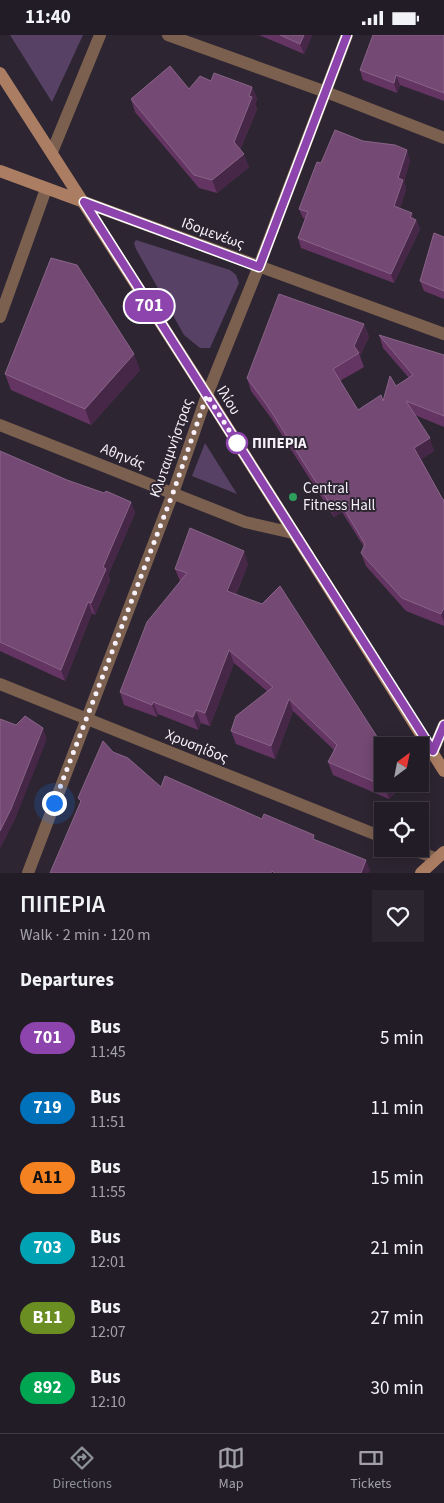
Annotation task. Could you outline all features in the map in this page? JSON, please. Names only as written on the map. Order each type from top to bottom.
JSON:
[{"type":"main road","name":"Ιλίου","points":[[0,73],[207,395],[444,771]]},
{"type":"main road","name":"Ιδομενέως","points":[[0,171],[84,202]]},
{"type":"main road","points":[[421,873],[440,855]]},
{"type":"street","points":[[52,152],[100,35]]},
{"type":"street","points":[[168,35],[326,92],[444,138]]},
{"type":"street","name":"Κλυταιμνήστρας","points":[[28,873],[173,493],[207,395],[259,267],[347,35]]},
{"type":"street","points":[[0,317],[46,189]]},
{"type":"street","name":"Ιδομενέως","points":[[84,202],[444,334]]},
{"type":"street","name":"Αθηνάς","points":[[0,425],[245,522],[293,533]]},
{"type":"street","name":"Χρυσηίδος","points":[[0,683],[374,834]]},
{"type":"street","points":[[433,751],[444,725]]},
{"type":"shaded area","points":[[10,35],[83,35],[52,102]]},
{"type":"shaded area","points":[[136,240],[230,270],[236,275],[239,283],[210,348],[200,348],[184,335],[136,249],[134,243]]},
{"type":"shaded area","points":[[205,443],[237,494],[192,476]]},
{"type":"building","points":[[280,35],[304,35],[300,44]]},
{"type":"building","points":[[373,35],[444,35],[444,93],[396,75],[394,83],[360,70]]},
{"type":"building","points":[[170,66],[189,89],[200,76],[211,81],[214,73],[252,87],[249,96],[252,97],[234,142],[244,154],[212,180],[194,175],[131,99]]},
{"type":"building","points":[[335,130],[363,141],[395,145],[407,150],[398,178],[403,180],[394,206],[412,213],[410,217],[416,220],[391,274],[298,238],[308,212],[299,209],[317,162],[321,163]]},
{"type":"building","points":[[434,233],[444,237],[444,291],[420,281]]},
{"type":"building","points":[[51,258],[77,265],[134,354],[85,409],[5,374]]},
{"type":"building","points":[[279,294],[364,324],[354,346],[359,353],[333,369],[358,410],[381,395],[383,401],[390,376],[396,386],[413,375],[379,335],[444,355],[444,416],[406,401],[430,438],[414,448],[444,500],[444,608],[441,614],[402,598],[361,553],[365,544],[338,499],[330,504],[267,405],[247,378]]},
{"type":"building","points":[[0,451],[67,480],[104,493],[106,491],[131,502],[103,567],[106,569],[91,603],[88,602],[61,670],[0,642]]},
{"type":"building","points":[[190,528],[244,551],[227,591],[262,604],[280,586],[377,737],[374,737],[374,782],[328,762],[337,745],[289,699],[271,746],[231,731],[236,716],[273,687],[229,650],[205,713],[196,710],[193,717],[153,702],[152,705],[120,692],[147,622],[187,573],[175,569]]},
{"type":"building","points":[[25,716],[43,728],[11,809],[0,831],[0,719],[16,725]]},
{"type":"building","points":[[103,741],[113,752],[128,758],[161,787],[165,776],[262,819],[264,814],[314,835],[313,839],[366,860],[361,873],[274,873],[272,871],[271,873],[50,873],[81,801],[78,798]]},
{"type":"bus line","name":"701","points":[[347,35],[259,267],[84,202],[433,751],[444,725]]},
{"type":"place","name":"ΠΙΠΕΡΙΑ","points":[[237,443]]},
{"type":"place","name":"Central Fitness Hall","points":[[293,497]]},
{"type":"route","points":[[54,803],[173,493],[207,395],[239,446],[237,443]]}]
